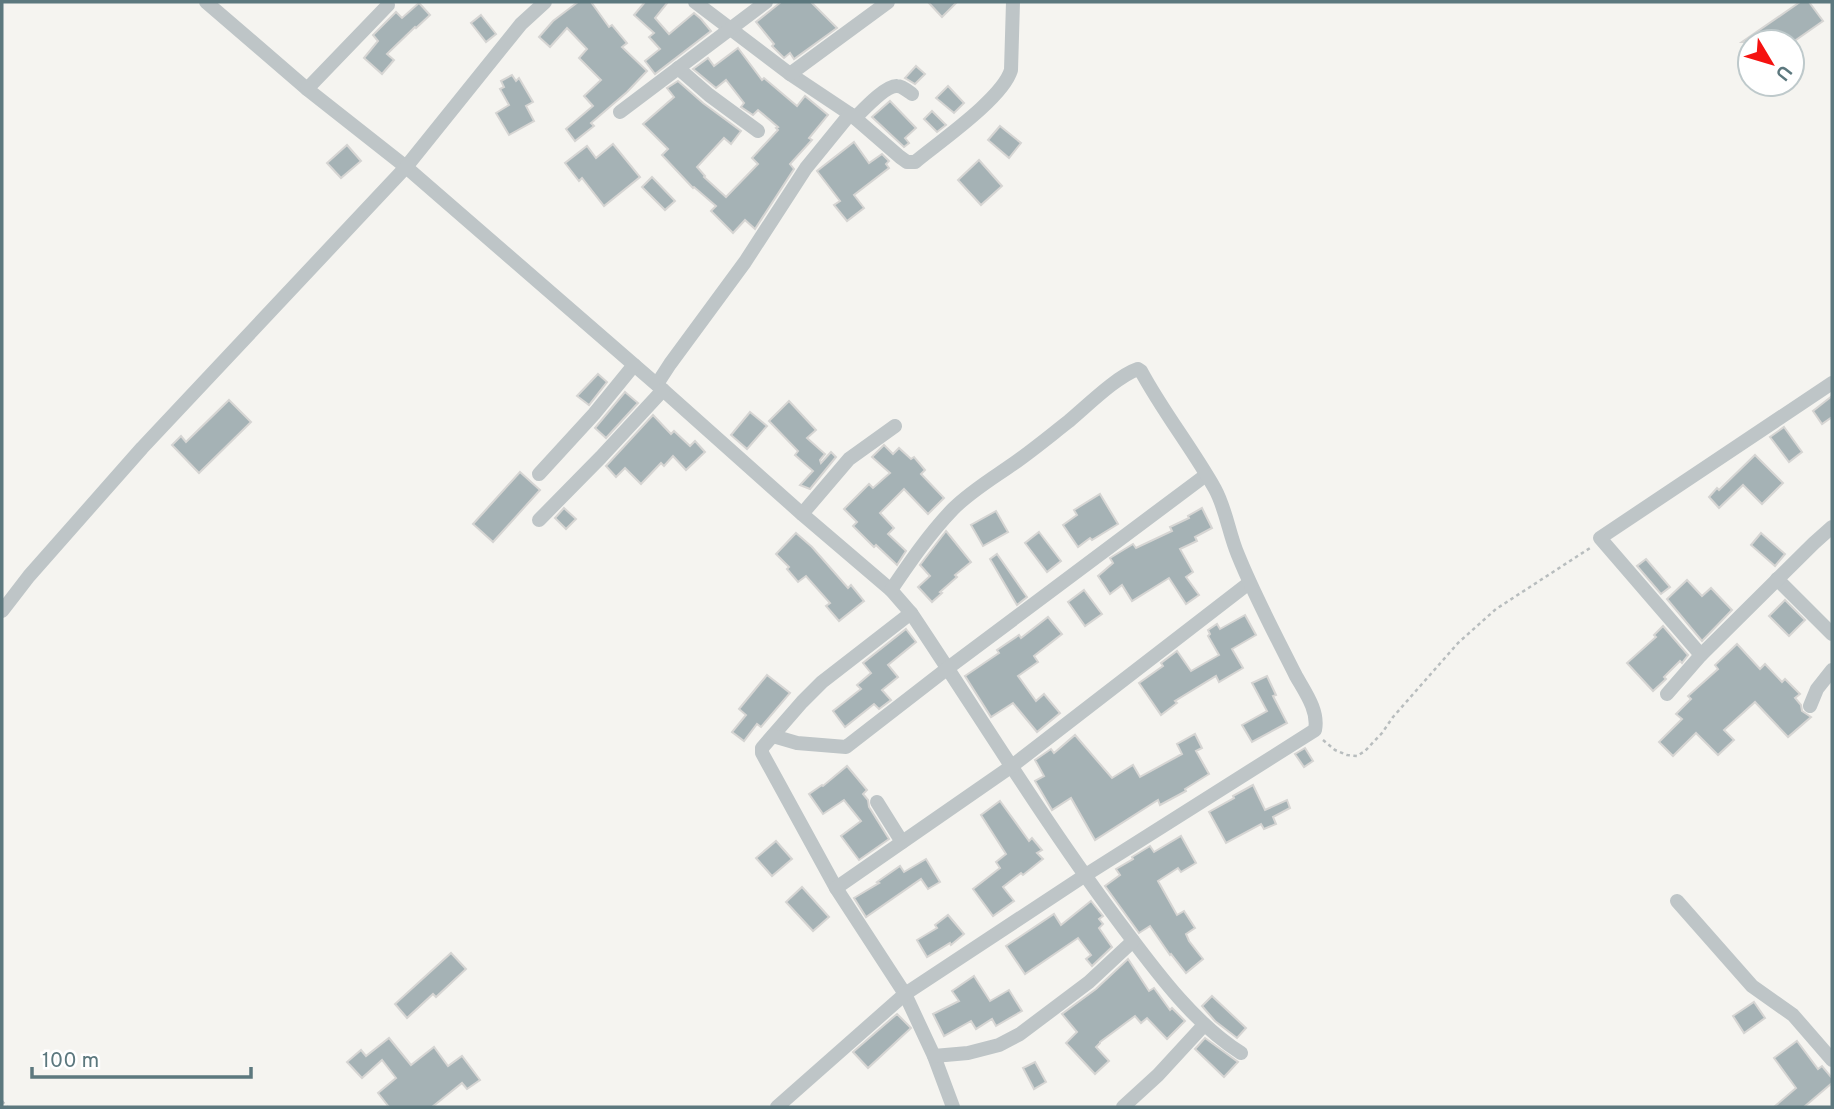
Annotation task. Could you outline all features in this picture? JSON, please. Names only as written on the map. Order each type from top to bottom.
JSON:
[{"type":"street","points":[[206,2],[307,89],[406,167],[891,590],[911,613],[1084,876],[1133,941],[1205,1025],[1241,1053]]},
{"type":"street","points":[[2,611],[29,576],[142,448],[406,167],[521,24],[545,2]]},
{"type":"street","points":[[695,2],[790,75],[852,116],[907,162],[915,162],[987,103],[1007,80],[1011,70],[1013,2]]},
{"type":"street","points":[[620,112],[766,2]]},
{"type":"street","points":[[790,75],[888,2]]},
{"type":"street","points":[[307,89],[388,5]]},
{"type":"street","points":[[678,68],[758,131]]},
{"type":"street","points":[[539,520],[601,457],[660,387],[670,364],[745,262],[806,168],[852,116],[890,88],[899,86],[912,94]]},
{"type":"street","points":[[540,474],[634,365]]},
{"type":"street","points":[[777,1107],[905,994],[1084,876],[1315,730],[1317,721],[1249,583],[1230,537],[1216,492],[1153,395],[1141,371],[1133,370],[954,508],[911,559],[891,590]]},
{"type":"street","points":[[1701,655],[1600,538],[1832,383]]},
{"type":"street","points":[[802,514],[849,459],[895,426]]},
{"type":"street","points":[[773,736],[797,743],[846,747],[1206,475]]},
{"type":"street","points":[[1667,694],[1701,655],[1776,579],[1832,527]]},
{"type":"street","points":[[1776,579],[1832,634]]},
{"type":"street","points":[[836,888],[1012,766],[1249,583]]},
{"type":"street","points":[[911,613],[822,682],[762,748],[762,753],[836,888],[905,994],[934,1056],[953,1107]]},
{"type":"street","points":[[1810,706],[1817,689],[1832,670]]},
{"type":"street","points":[[877,802],[902,842]]},
{"type":"street","points":[[1677,901],[1752,986],[1793,1015],[1832,1060]]},
{"type":"street","points":[[934,1056],[968,1053],[999,1045],[1020,1034],[1089,982],[1133,941]]},
{"type":"street","points":[[1123,1107],[1158,1075],[1205,1025]]},
{"type":"path","points":[[1315,730],[1327,745],[1335,750],[1357,756],[1365,751],[1458,643],[1496,609],[1585,552],[1600,538]]},
{"type":"path","points":[[2,1101],[7,1107]]},
{"type":"building","points":[[578,2],[591,2],[609,27],[612,25],[627,43],[622,47],[647,71],[591,123],[594,126],[575,141],[566,129],[593,106],[584,96],[601,80],[579,58],[587,49],[567,28],[550,47],[539,37],[553,21]]},
{"type":"building","points":[[645,2],[668,2],[655,18],[669,34],[694,13],[711,31],[655,74],[645,61],[660,49],[649,37],[654,33],[634,15]]},
{"type":"building","points":[[781,2],[811,2],[837,28],[794,59],[790,53],[784,58],[772,46],[774,44],[756,22]]},
{"type":"building","points":[[928,2],[957,2],[942,17]]},
{"type":"building","points":[[1800,2],[1809,2],[1823,21],[1806,33],[1806,28],[1762,28]]},
{"type":"building","points":[[419,3],[430,15],[387,54],[394,60],[382,74],[364,58],[378,41],[373,35],[396,12],[402,18]]},
{"type":"building","points":[[481,15],[496,34],[486,42],[471,23]]},
{"type":"building","points":[[738,48],[762,80],[764,78],[797,106],[805,96],[828,115],[809,138],[812,140],[790,164],[794,169],[755,229],[745,220],[733,233],[711,211],[716,206],[693,188],[662,155],[668,149],[643,124],[674,97],[667,88],[678,81],[741,131],[731,144],[724,138],[697,167],[726,197],[758,164],[752,158],[778,130],[778,127],[758,110],[753,115],[741,107],[744,103],[726,80],[716,88],[693,69],[708,58],[714,66]]},
{"type":"building","points":[[916,66],[925,74],[915,84],[905,78]]},
{"type":"building","points":[[512,75],[516,81],[519,78],[533,102],[526,106],[534,121],[509,135],[496,113],[509,105],[500,89],[504,87],[501,81]]},
{"type":"building","points":[[948,86],[964,103],[954,113],[936,98]]},
{"type":"building","points":[[890,101],[916,128],[905,138],[909,143],[904,147],[872,117]]},
{"type":"building","points":[[932,111],[946,125],[937,132],[924,119]]},
{"type":"building","points":[[1000,126],[1021,143],[1009,158],[988,140]]},
{"type":"building","points":[[854,142],[869,163],[882,154],[889,161],[886,164],[889,168],[854,195],[864,208],[847,221],[834,205],[840,201],[817,171]]},
{"type":"building","points":[[613,144],[640,177],[604,206],[582,178],[579,181],[565,163],[587,146],[596,158]]},
{"type":"building","points":[[347,145],[361,161],[341,178],[327,163]]},
{"type":"building","points":[[979,160],[1002,186],[981,205],[958,180]]},
{"type":"building","points":[[652,177],[675,201],[665,210],[642,187]]},
{"type":"building","points":[[598,374],[607,382],[589,405],[577,396]]},
{"type":"building","points":[[625,392],[638,403],[606,438],[595,428]]},
{"type":"building","points":[[1832,396],[1832,417],[1822,424],[1813,411]]},
{"type":"building","points":[[229,400],[251,422],[199,473],[172,445],[181,436],[186,442]]},
{"type":"building","points":[[789,401],[816,430],[807,438],[825,454],[820,460],[821,463],[831,452],[836,457],[810,489],[800,485],[813,471],[795,455],[798,451],[769,421]]},
{"type":"building","points":[[750,412],[767,426],[747,449],[731,435]]},
{"type":"building","points":[[653,415],[671,434],[674,431],[690,446],[695,441],[705,452],[686,470],[673,456],[664,466],[661,463],[641,484],[625,468],[616,477],[606,466]]},
{"type":"building","points":[[1784,427],[1802,452],[1789,462],[1770,437]]},
{"type":"building","points":[[884,445],[893,454],[899,448],[911,459],[914,457],[925,470],[921,474],[944,498],[928,514],[904,489],[880,513],[894,528],[888,534],[906,551],[897,565],[853,526],[857,522],[844,509],[869,484],[873,488],[890,473],[872,457]]},
{"type":"building","points":[[1755,455],[1783,483],[1762,504],[1743,485],[1719,508],[1709,497]]},
{"type":"building","points":[[520,472],[540,490],[493,542],[473,524]]},
{"type":"building","points":[[1100,494],[1118,524],[1078,547],[1063,525],[1077,515],[1074,510]]},
{"type":"building","points":[[564,508],[576,519],[566,529],[555,518]]},
{"type":"building","points":[[1202,508],[1212,528],[1195,537],[1197,541],[1180,549],[1193,572],[1186,577],[1199,595],[1186,604],[1169,578],[1132,601],[1122,585],[1110,594],[1098,576],[1113,563],[1110,558],[1133,544],[1136,548],[1172,531],[1170,527]]},
{"type":"building","points":[[996,511],[1008,532],[983,546],[971,525]]},
{"type":"building","points":[[946,531],[971,562],[955,575],[957,577],[932,602],[918,587],[930,576],[920,565]]},
{"type":"building","points":[[1039,532],[1061,561],[1047,572],[1025,543]]},
{"type":"building","points":[[796,533],[848,588],[851,585],[864,601],[839,621],[826,606],[830,603],[806,576],[798,582],[787,569],[789,567],[776,554]]},
{"type":"building","points":[[1761,533],[1785,554],[1775,566],[1751,545]]},
{"type":"building","points":[[997,554],[1027,597],[1017,605],[990,559]]},
{"type":"building","points":[[1646,559],[1670,587],[1661,594],[1637,566]]},
{"type":"building","points":[[1687,580],[1702,596],[1711,588],[1732,610],[1702,641],[1667,599]]},
{"type":"building","points":[[1084,590],[1102,614],[1085,626],[1068,602]]},
{"type":"building","points":[[1785,600],[1805,620],[1789,636],[1769,616]]},
{"type":"building","points":[[1245,615],[1256,635],[1232,649],[1243,668],[1219,682],[1216,676],[1175,701],[1177,703],[1161,715],[1139,683],[1163,666],[1161,663],[1177,651],[1191,671],[1219,655],[1208,636],[1208,630],[1217,624],[1220,629]]},
{"type":"building","points":[[1048,617],[1062,634],[1034,656],[1038,662],[1018,676],[1036,701],[1044,694],[1060,713],[1037,732],[1013,703],[991,717],[965,676],[999,653],[997,650],[1019,635],[1021,638]]},
{"type":"building","points":[[1663,626],[1688,655],[1653,691],[1627,663],[1656,637],[1654,635]]},
{"type":"building","points":[[906,629],[916,642],[888,665],[898,677],[882,690],[891,700],[879,709],[874,704],[845,727],[833,711],[861,689],[857,685],[871,673],[863,663]]},
{"type":"building","points":[[1737,644],[1760,669],[1765,664],[1782,682],[1785,679],[1800,694],[1795,698],[1802,711],[1811,717],[1788,737],[1755,702],[1724,730],[1734,740],[1718,755],[1696,733],[1673,756],[1659,742],[1682,719],[1676,714],[1691,699],[1688,696],[1718,669],[1715,665]]},
{"type":"building","points":[[767,675],[790,693],[761,727],[757,724],[744,741],[732,732],[746,715],[739,709]]},
{"type":"building","points":[[1267,676],[1276,695],[1273,696],[1287,723],[1252,742],[1242,725],[1267,711],[1252,683]]},
{"type":"building","points":[[1195,734],[1202,748],[1196,751],[1209,774],[1185,789],[1186,791],[1160,805],[1158,800],[1095,840],[1071,798],[1052,810],[1035,781],[1044,776],[1035,760],[1051,749],[1054,753],[1075,735],[1112,778],[1133,765],[1140,777],[1182,754],[1177,744]]},
{"type":"building","points":[[1305,748],[1313,761],[1304,767],[1295,754]]},
{"type":"building","points":[[847,766],[867,790],[863,794],[889,839],[859,860],[841,836],[861,821],[844,800],[823,814],[809,794]]},
{"type":"building","points":[[1253,785],[1265,810],[1287,800],[1290,808],[1273,817],[1276,824],[1264,829],[1261,824],[1226,843],[1209,812]]},
{"type":"building","points":[[1000,801],[1029,841],[1032,838],[1042,850],[1037,853],[1043,859],[1003,887],[1014,901],[993,916],[973,889],[1000,868],[996,862],[1006,854],[981,815]]},
{"type":"building","points":[[1181,836],[1196,863],[1181,872],[1178,868],[1158,881],[1177,915],[1184,911],[1195,928],[1186,934],[1203,959],[1186,973],[1150,926],[1139,933],[1105,886],[1120,875],[1116,869],[1133,859],[1132,857],[1150,846],[1154,852]]},
{"type":"building","points":[[776,841],[792,859],[772,876],[756,858]]},
{"type":"building","points":[[926,859],[940,882],[928,889],[921,879],[866,917],[854,898],[900,866],[904,872]]},
{"type":"building","points":[[802,887],[829,917],[813,931],[786,902]]},
{"type":"building","points":[[1091,901],[1103,916],[1099,919],[1103,924],[1099,928],[1112,947],[1092,966],[1086,959],[1091,955],[1078,938],[1025,974],[1006,946],[1054,914],[1061,925]]},
{"type":"building","points":[[948,915],[964,934],[951,945],[950,943],[927,957],[917,940],[937,928],[935,925]]},
{"type":"building","points":[[451,953],[466,969],[436,997],[433,994],[407,1018],[395,1004]]},
{"type":"building","points":[[1128,959],[1149,991],[1154,988],[1170,1010],[1172,1008],[1185,1021],[1167,1039],[1147,1018],[1141,1023],[1135,1016],[1096,1047],[1109,1061],[1095,1074],[1066,1043],[1077,1032],[1062,1014],[1096,989]]},
{"type":"building","points":[[974,976],[990,1001],[1009,990],[1022,1011],[996,1026],[992,1019],[976,1029],[971,1021],[944,1036],[933,1014],[959,1001],[952,991]]},
{"type":"building","points":[[1212,996],[1246,1028],[1237,1038],[1215,1021],[1202,1006]]},
{"type":"building","points":[[1754,1002],[1765,1018],[1744,1033],[1733,1016]]},
{"type":"building","points":[[897,1014],[911,1028],[868,1068],[853,1052]]},
{"type":"building","points":[[389,1038],[411,1065],[434,1047],[448,1066],[462,1056],[480,1080],[467,1089],[462,1083],[432,1107],[389,1107],[378,1093],[396,1078],[382,1060],[362,1078],[347,1062],[361,1050],[366,1056]]},
{"type":"building","points":[[1205,1038],[1238,1062],[1224,1077],[1195,1049]]},
{"type":"building","points":[[1797,1041],[1818,1069],[1822,1066],[1832,1078],[1832,1083],[1804,1107],[1774,1107],[1796,1088],[1774,1058]]},
{"type":"building","points":[[1035,1062],[1046,1082],[1034,1089],[1023,1068]]}]
